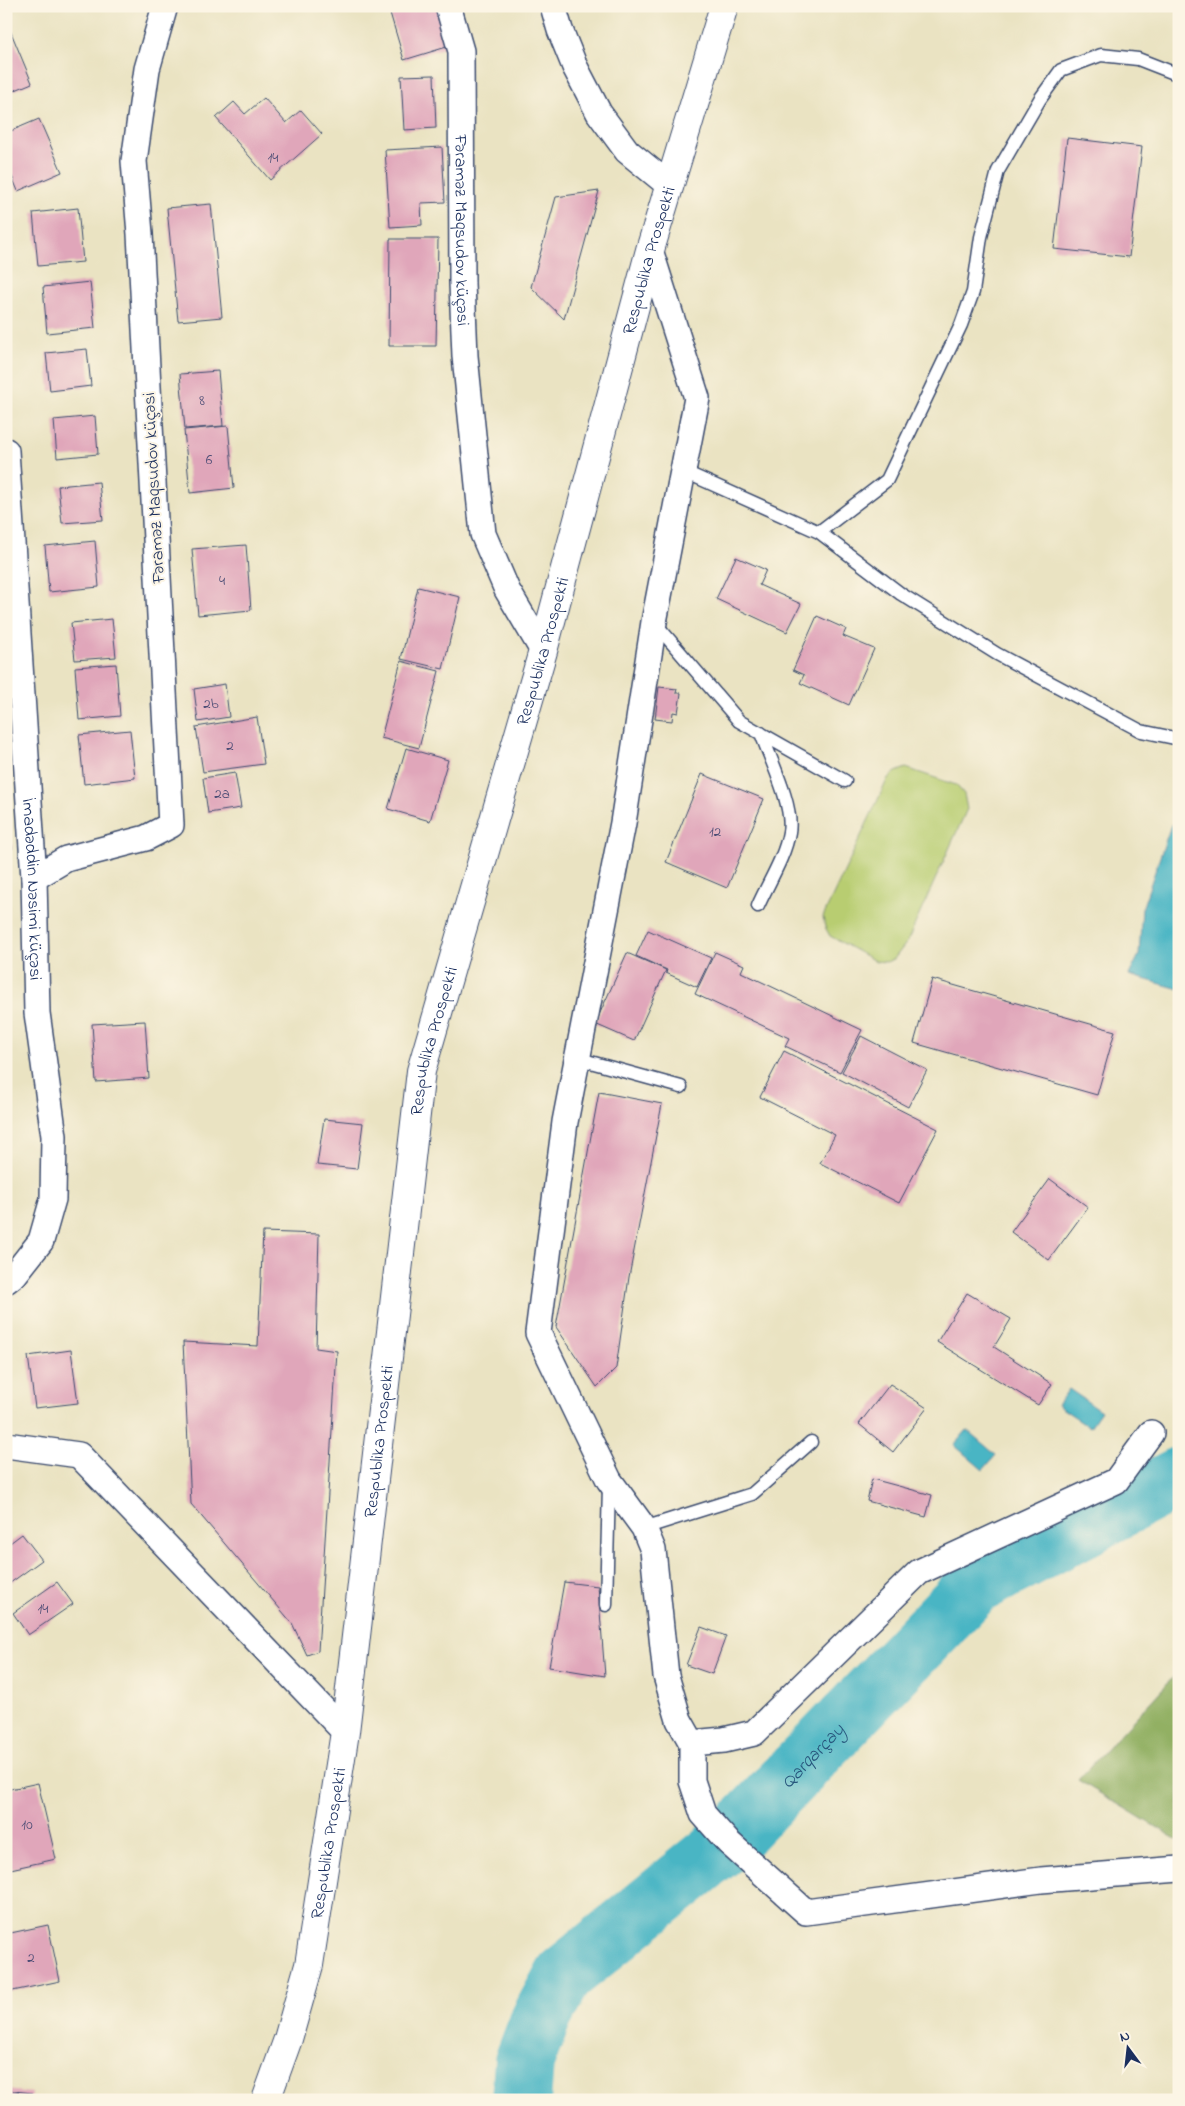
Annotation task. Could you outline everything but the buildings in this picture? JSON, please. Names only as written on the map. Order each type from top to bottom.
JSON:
[{"type":"main road","name":"Respublika Prospekti","points":[[266,2100],[288,2039],[309,1965],[345,1732],[421,1071],[543,651],[650,250],[724,6]]},
{"type":"street","name":"Fəraməz Maqsudov küçəsi","points":[[34,878],[66,859],[146,838],[171,826],[141,244],[134,161],[147,69],[165,6]]},
{"type":"street","name":"Fəraməz Maqsudov küçəsi","points":[[448,6],[461,50],[462,283],[465,356],[483,534],[507,590],[543,651]]},
{"type":"street","points":[[553,6],[560,30],[575,66],[599,113],[627,151],[670,186]]},
{"type":"street","points":[[650,250],[697,398],[654,622],[623,823],[565,1122],[538,1333],[609,1480],[644,1528],[653,1550],[666,1676],[679,1720],[692,1743],[692,1781],[703,1814],[728,1842],[806,1912],[1041,1880],[1179,1869]]},
{"type":"street","name":"İmadəddin Nəsimi küçəsi","points":[[6,451],[34,878],[37,1013],[54,1136],[53,1199],[41,1240],[15,1274],[6,1281]]},
{"type":"street","points":[[692,1743],[724,1740],[754,1733],[919,1572],[1116,1480],[1151,1432]]},
{"type":"street","points":[[6,1445],[79,1455],[345,1732]]},
{"type":"lane","points":[[819,532],[887,480],[961,325],[973,292],[981,237],[998,171],[1040,99],[1061,70],[1101,55],[1138,59],[1179,75]]},
{"type":"lane","points":[[683,471],[819,532],[901,594],[998,654],[1141,731],[1179,739]]},
{"type":"lane","points":[[654,622],[739,721],[845,781]]},
{"type":"lane","points":[[758,906],[782,852],[789,831],[786,802],[761,734]]},
{"type":"lane","points":[[576,1058],[681,1087]]},
{"type":"lane","points":[[644,1528],[752,1494],[811,1442]]},
{"type":"lane","points":[[606,1605],[609,1480]]},
{"type":"green space","points":[[906,768],[956,785],[964,794],[967,809],[907,942],[894,959],[886,962],[875,961],[830,936],[825,927],[823,917],[888,778]]},
{"type":"green space","points":[[1179,1671],[1179,1841],[1078,1780]]},
{"type":"water","points":[[1171,825],[1179,826],[1179,989],[1129,975],[1139,955],[1142,909]]},
{"type":"water","points":[[1069,1389],[1101,1411],[1090,1427],[1057,1405]]},
{"type":"water","points":[[967,1430],[996,1455],[983,1470],[954,1445]]},
{"type":"waterway","name":"Qarqarçay","points":[[521,2100],[524,2062],[540,2020],[564,1975],[728,1842],[975,1585],[1179,1477]]}]
